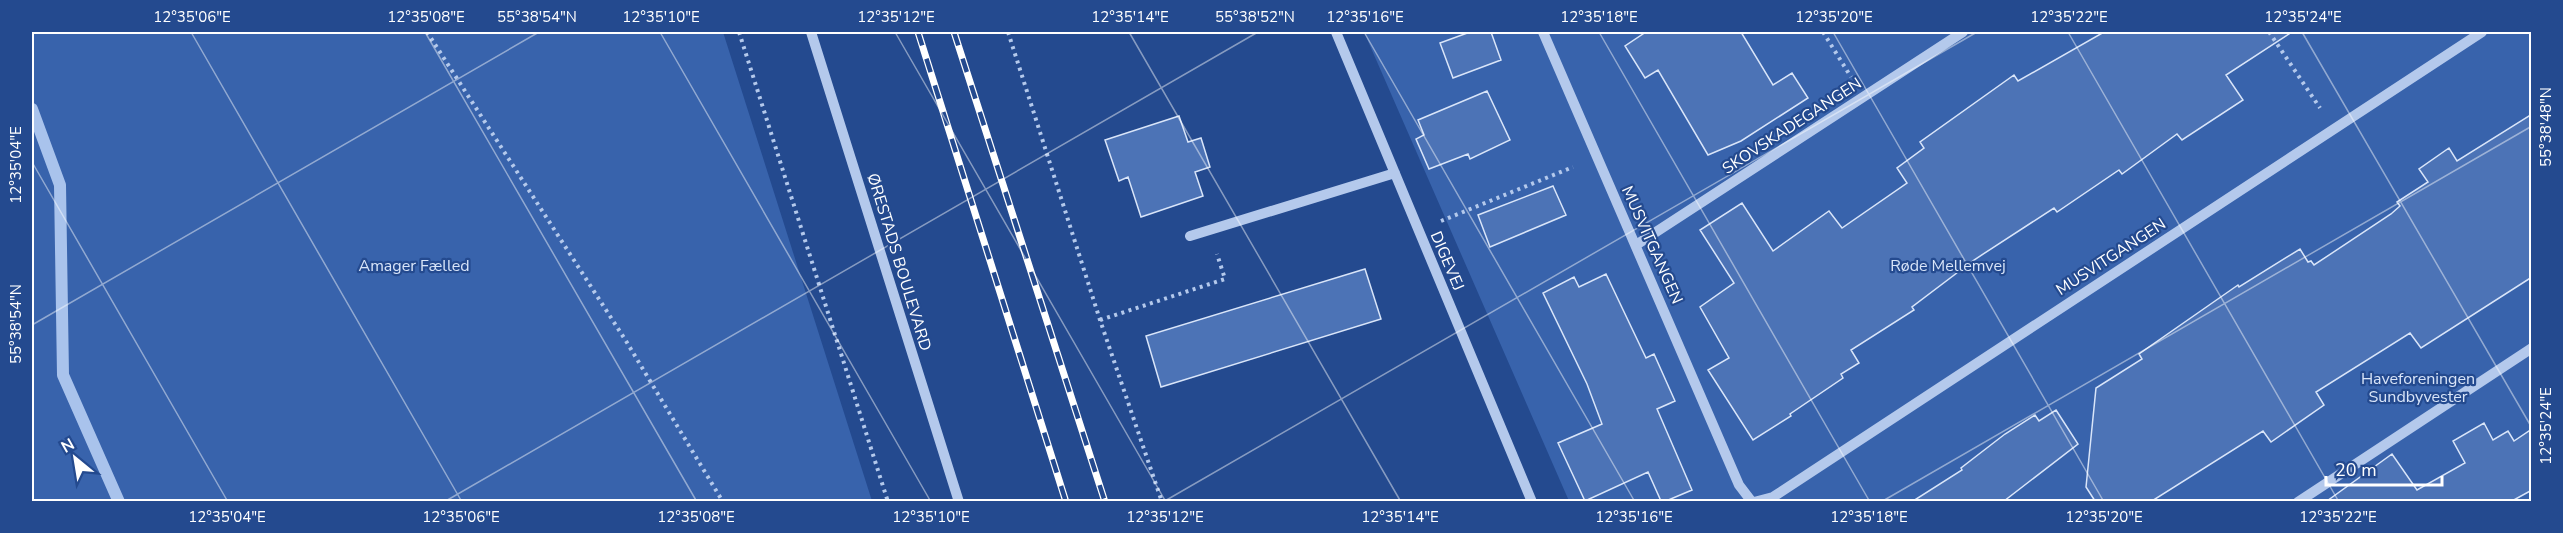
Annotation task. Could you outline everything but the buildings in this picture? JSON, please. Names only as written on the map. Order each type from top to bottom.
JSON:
[{"type":"street","name":"ØRESTADS BOULEVARD","points":[[811,32],[958,501]]},
{"type":"street","name":"DIGEVEJ","points":[[1336,32],[1532,501]]},
{"type":"street","name":"MUSVITGANGEN","points":[[1543,32],[1738,485],[1753,501],[1773,497],[2482,32]]},
{"type":"street","name":"SKOVSKADEGANGEN","points":[[1636,245],[1963,32]]},
{"type":"street","points":[[1190,236],[1395,173]]},
{"type":"street","points":[[2298,501],[2532,348]]},
{"type":"path","points":[[427,32],[626,341],[723,501]]},
{"type":"path","points":[[739,32],[888,501]]},
{"type":"path","points":[[1008,32],[1100,320],[1162,501]]},
{"type":"path","points":[[1823,32],[1864,98]]},
{"type":"path","points":[[2269,32],[2334,129]]},
{"type":"path","points":[[1418,231],[1596,158]]},
{"type":"path","points":[[1100,320],[1226,279],[1210,230]]},
{"type":"green space","name":"Amager Fælled","points":[[32,32],[723,32],[872,501],[32,501]]},
{"type":"green space","name":"Røde Mellemvej","points":[[1364,32],[2531,32],[2531,501],[1569,501]]},
{"type":"waterway","points":[[32,109],[60,185],[63,375],[119,502]]},
{"type":"railway","points":[[918,32],[1066,502]]},
{"type":"railway","points":[[954,32],[1105,502]]},
{"type":"park label","name":"Haveforeningen Sundbyvester","points":[[2418,388]]}]
